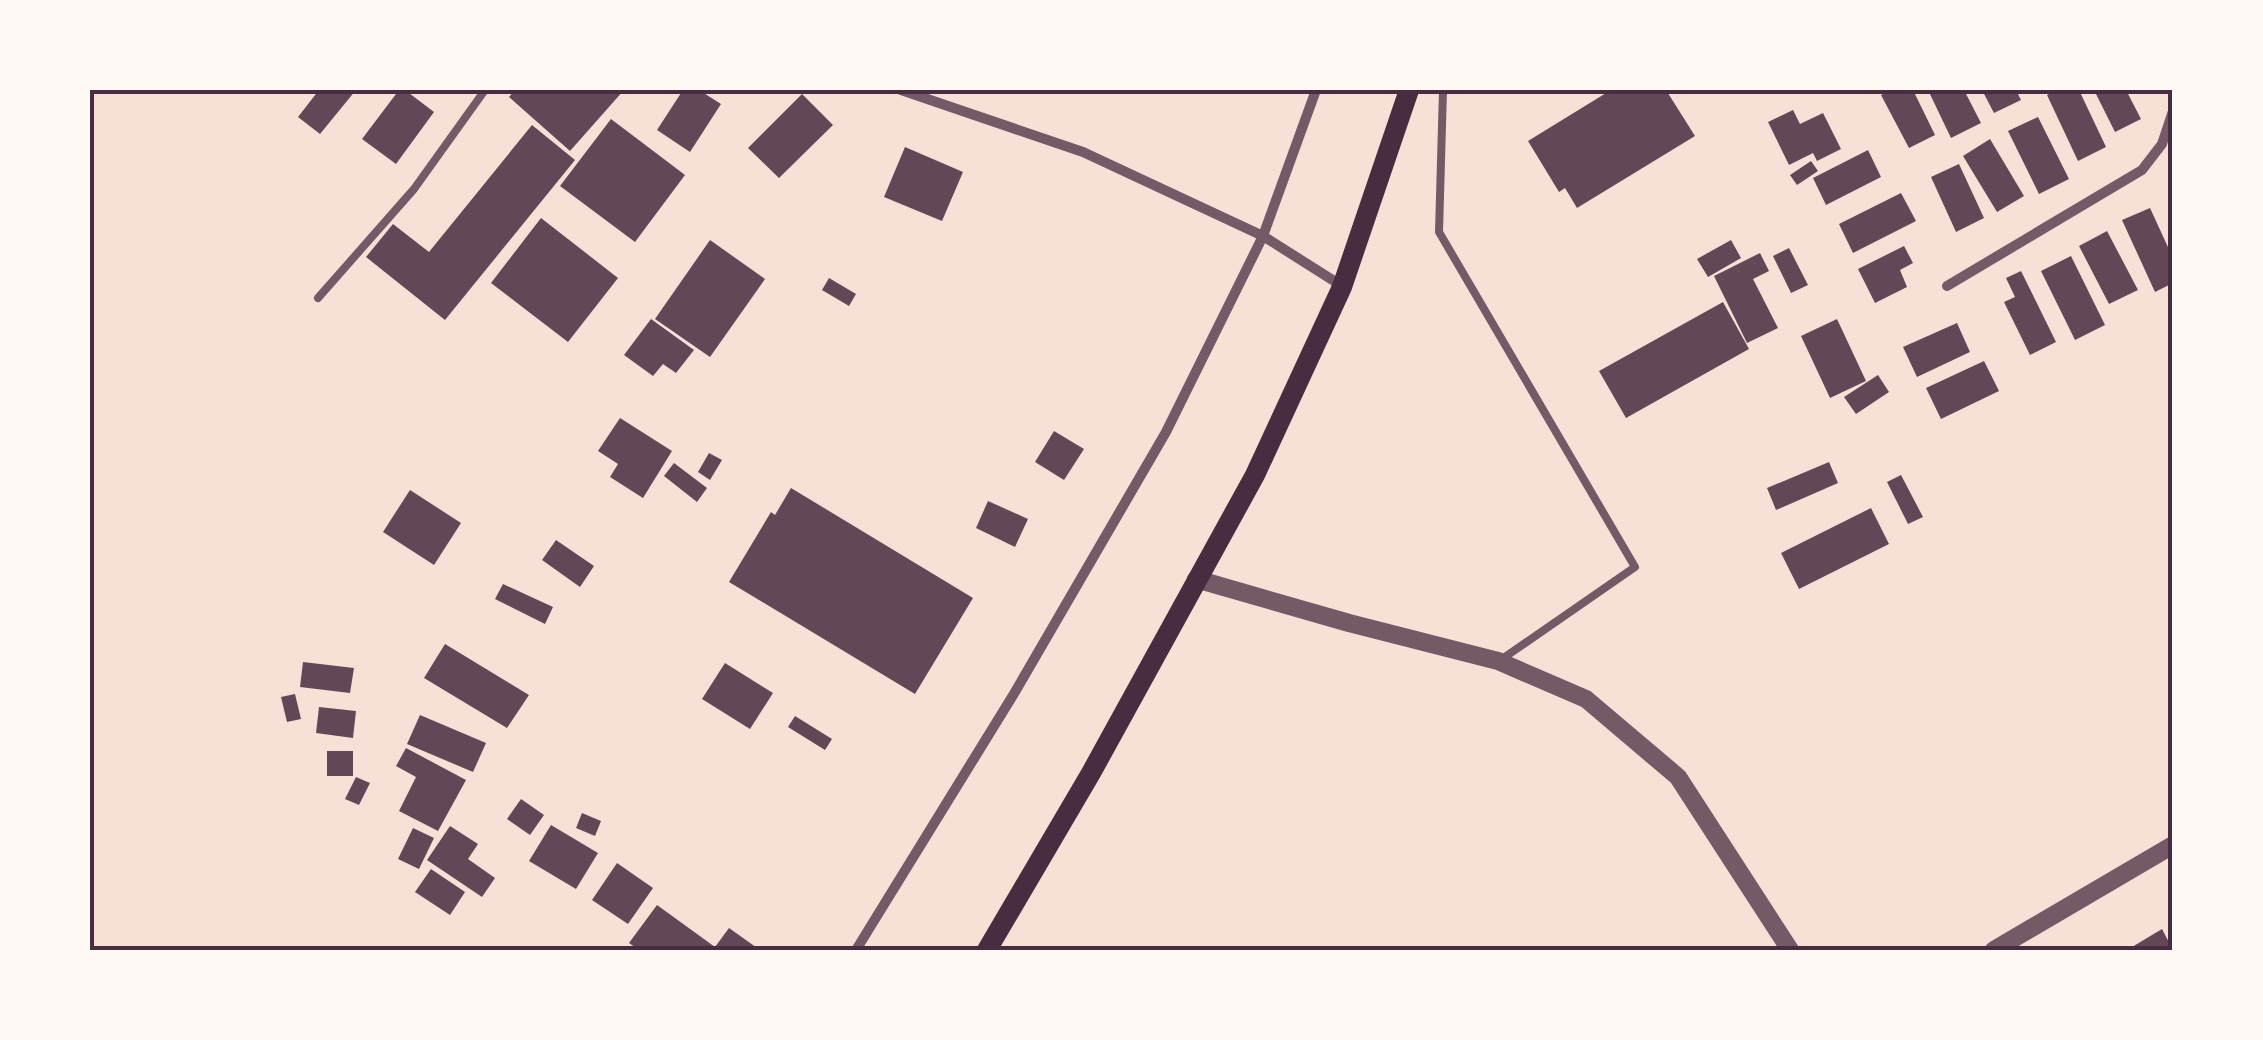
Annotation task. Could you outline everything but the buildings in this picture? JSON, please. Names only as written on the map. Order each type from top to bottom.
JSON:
[{"type":"main road","points":[[986,950],[1091,773],[1256,475],[1342,286],[1409,90]]},
{"type":"street","points":[[901,90],[1083,152],[1263,236],[1342,286]]},
{"type":"street","points":[[856,950],[1015,692],[1166,432],[1263,236],[1316,90]]},
{"type":"street","points":[[1947,286],[2142,170],[2162,144],[2173,111]]},
{"type":"street","points":[[1196,580],[1498,662],[1586,699],[1678,777],[1790,950]]},
{"type":"street","points":[[1994,950],[2173,845]]},
{"type":"lane","points":[[318,298],[414,189],[484,90]]},
{"type":"lane","points":[[1443,90],[1440,232],[1635,567],[1498,662]]}]
